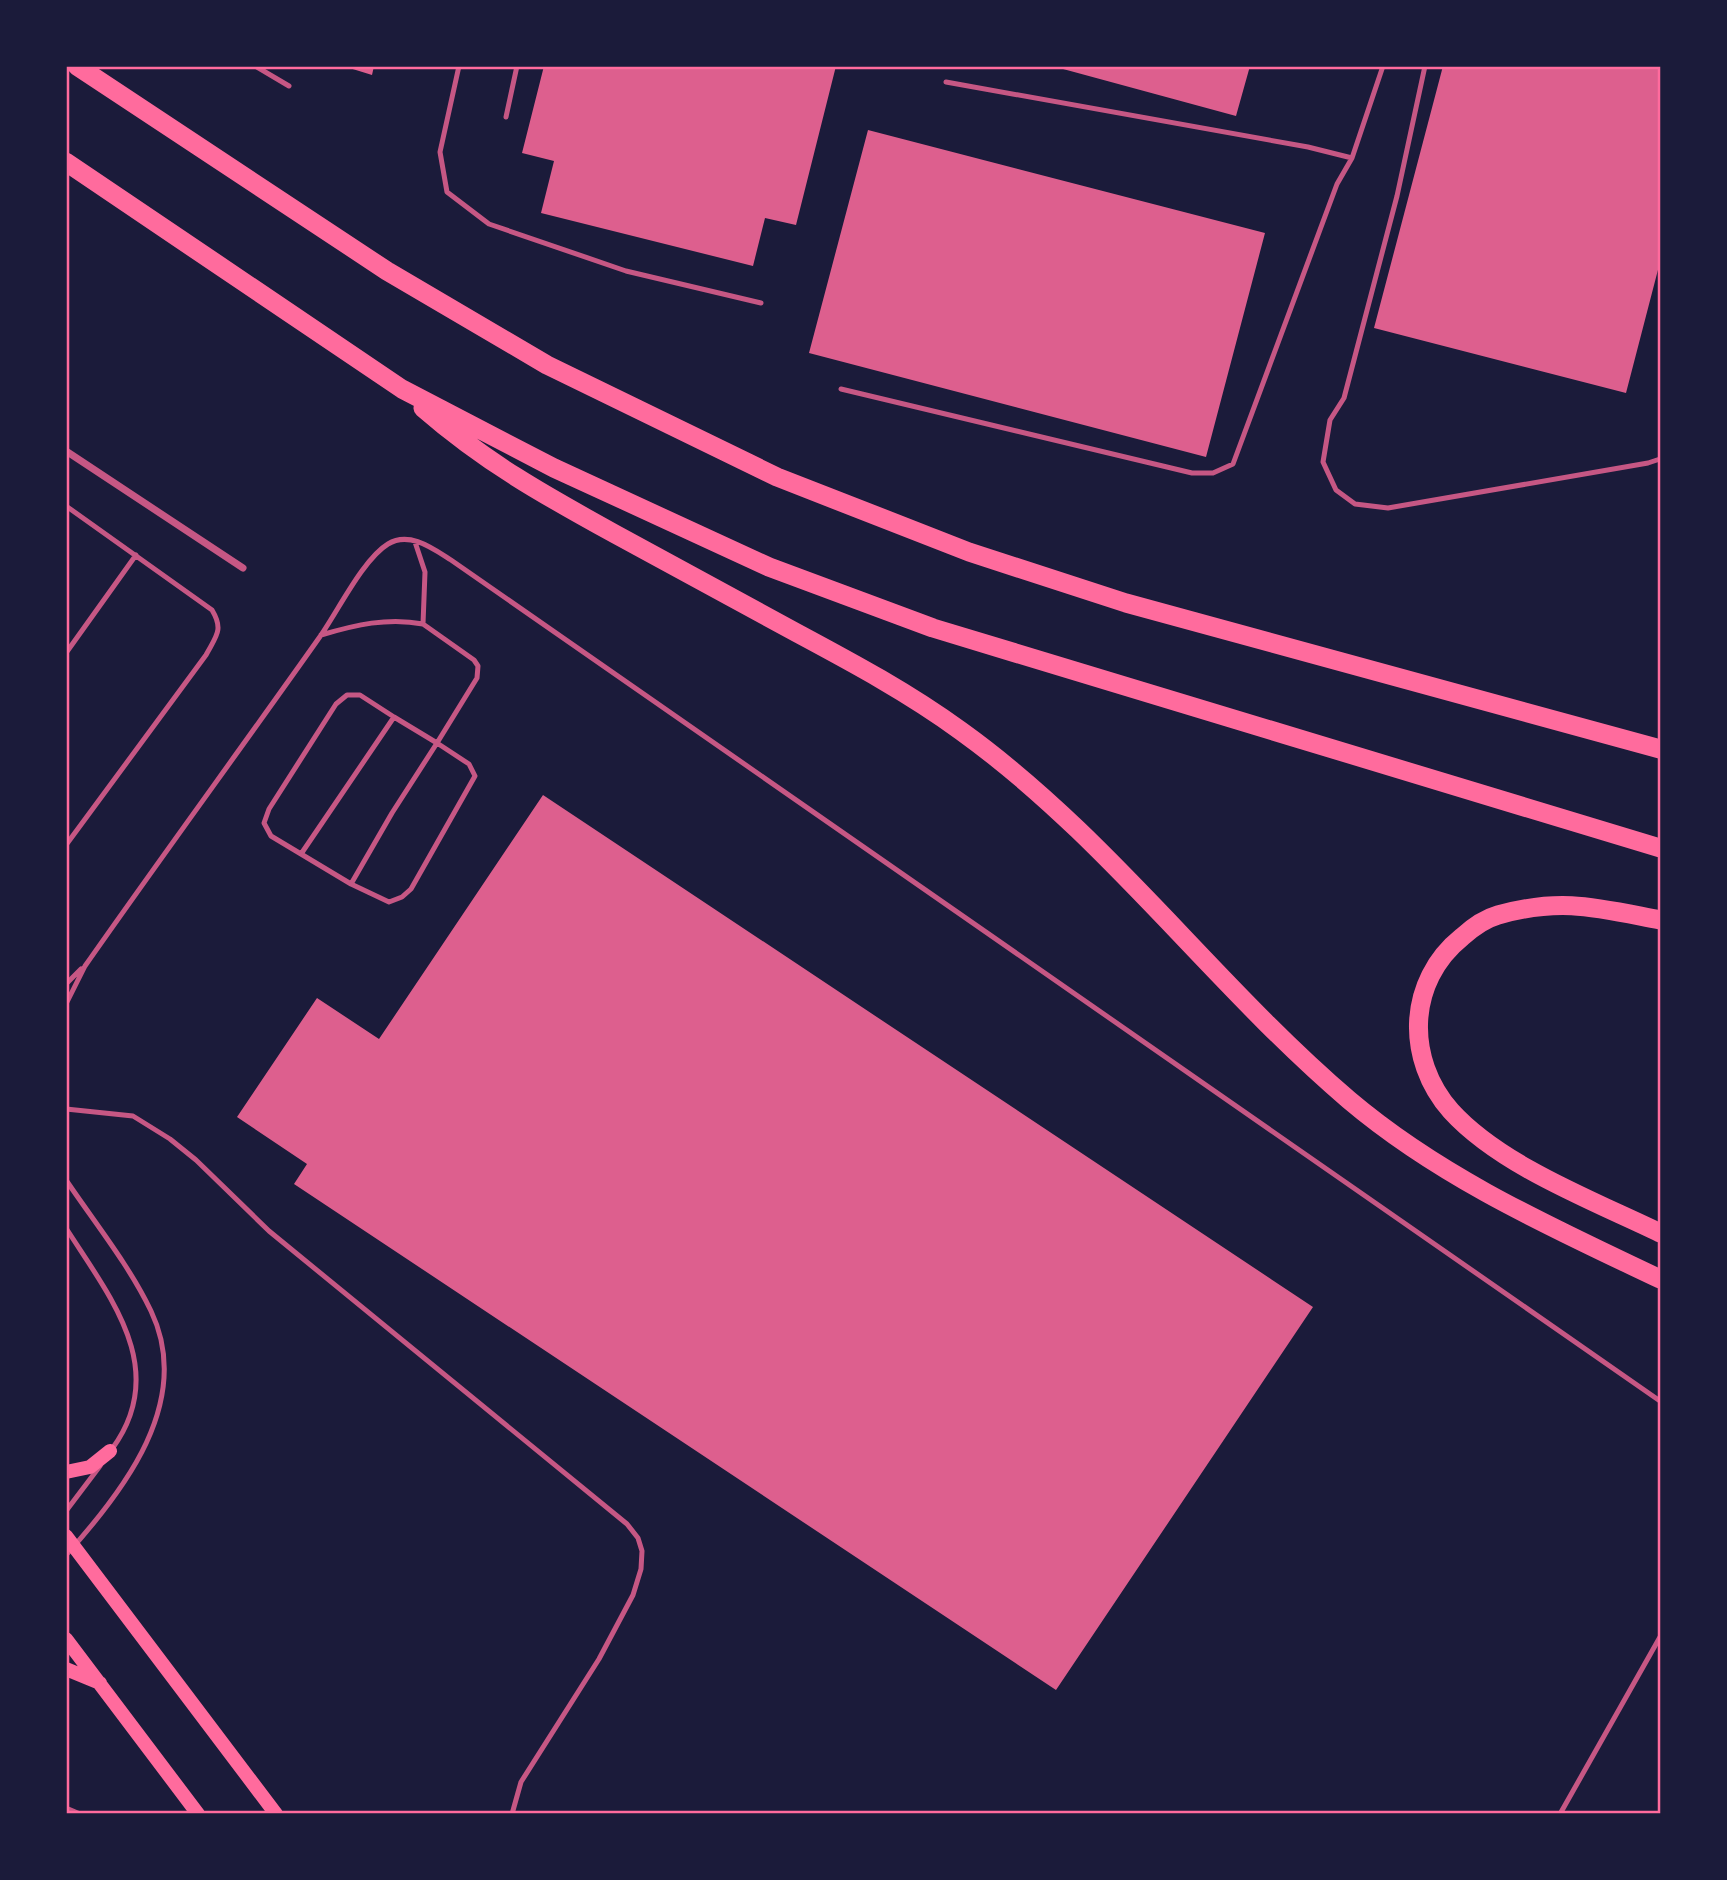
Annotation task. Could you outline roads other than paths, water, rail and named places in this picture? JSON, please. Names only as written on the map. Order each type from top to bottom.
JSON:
[{"type":"highway","points":[[77,66],[387,271],[547,365],[777,477],[969,552],[1126,603],[1659,749]]},
{"type":"highway","points":[[66,162],[402,389],[554,468],[694,534],[769,566],[933,628],[1661,848]]},
{"type":"highway","points":[[402,389],[450,432],[496,466],[568,509],[907,693],[963,732],[1030,784],[1070,821],[1295,1051],[1370,1116],[1465,1180],[1521,1212],[1661,1279]]},
{"type":"highway","points":[[1661,920],[1566,904],[1517,910],[1495,916],[1472,928],[1446,952],[1432,971],[1418,1014],[1418,1038],[1428,1076],[1443,1101],[1469,1129],[1515,1161],[1661,1233]]},
{"type":"highway","points":[[1571,1190],[1661,1225]]},
{"type":"main road","points":[[66,1472],[90,1467],[110,1451]]},
{"type":"main road","points":[[69,1545],[276,1814]]},
{"type":"main road","points":[[66,1639],[102,1683],[198,1814]]},
{"type":"main road","points":[[66,1669],[102,1683]]},
{"type":"street","points":[[66,451],[243,568]]},
{"type":"lane","points":[[255,66],[289,86]]},
{"type":"lane","points":[[459,66],[440,152],[447,192],[489,224],[626,271],[761,303]]},
{"type":"lane","points":[[506,117],[517,66]]},
{"type":"lane","points":[[841,389],[1192,473],[1213,473],[1233,464],[1337,184],[1352,158],[1383,66]]},
{"type":"lane","points":[[1425,66],[1397,196],[1344,398],[1330,420],[1323,462],[1336,490],[1355,504],[1388,508],[1661,459]]},
{"type":"lane","points":[[946,82],[1308,147],[1352,158]]},
{"type":"lane","points":[[66,506],[212,610],[220,630],[206,654],[66,845]]},
{"type":"lane","points":[[66,984],[85,965],[321,635],[374,556],[397,540],[414,540],[451,560],[1661,1401]]},
{"type":"lane","points":[[414,540],[425,572],[424,624]]},
{"type":"lane","points":[[66,653],[136,555]]},
{"type":"lane","points":[[321,635],[360,624],[403,620],[424,624],[474,660],[478,666],[477,678],[351,884]]},
{"type":"lane","points":[[347,695],[360,695],[394,717],[469,764],[475,776],[411,889],[402,897],[388,902],[351,884],[271,836],[264,823],[270,809],[336,704],[347,695]]},
{"type":"lane","points":[[301,854],[394,717]]},
{"type":"lane","points":[[66,1004],[85,965]]},
{"type":"lane","points":[[66,1109],[133,1116],[170,1139],[197,1160],[269,1231],[627,1524],[638,1538],[642,1551],[641,1569],[633,1595],[599,1659],[521,1782],[512,1814]]},
{"type":"lane","points":[[66,1180],[143,1297],[160,1334],[163,1357],[161,1404],[149,1440],[124,1480],[69,1545]]},
{"type":"lane","points":[[66,1228],[122,1317],[131,1345],[135,1381],[131,1416],[121,1437],[66,1511]]},
{"type":"lane","points":[[1560,1814],[1661,1637]]},
{"type":"lane","points":[[66,1808],[80,1814]]}]
